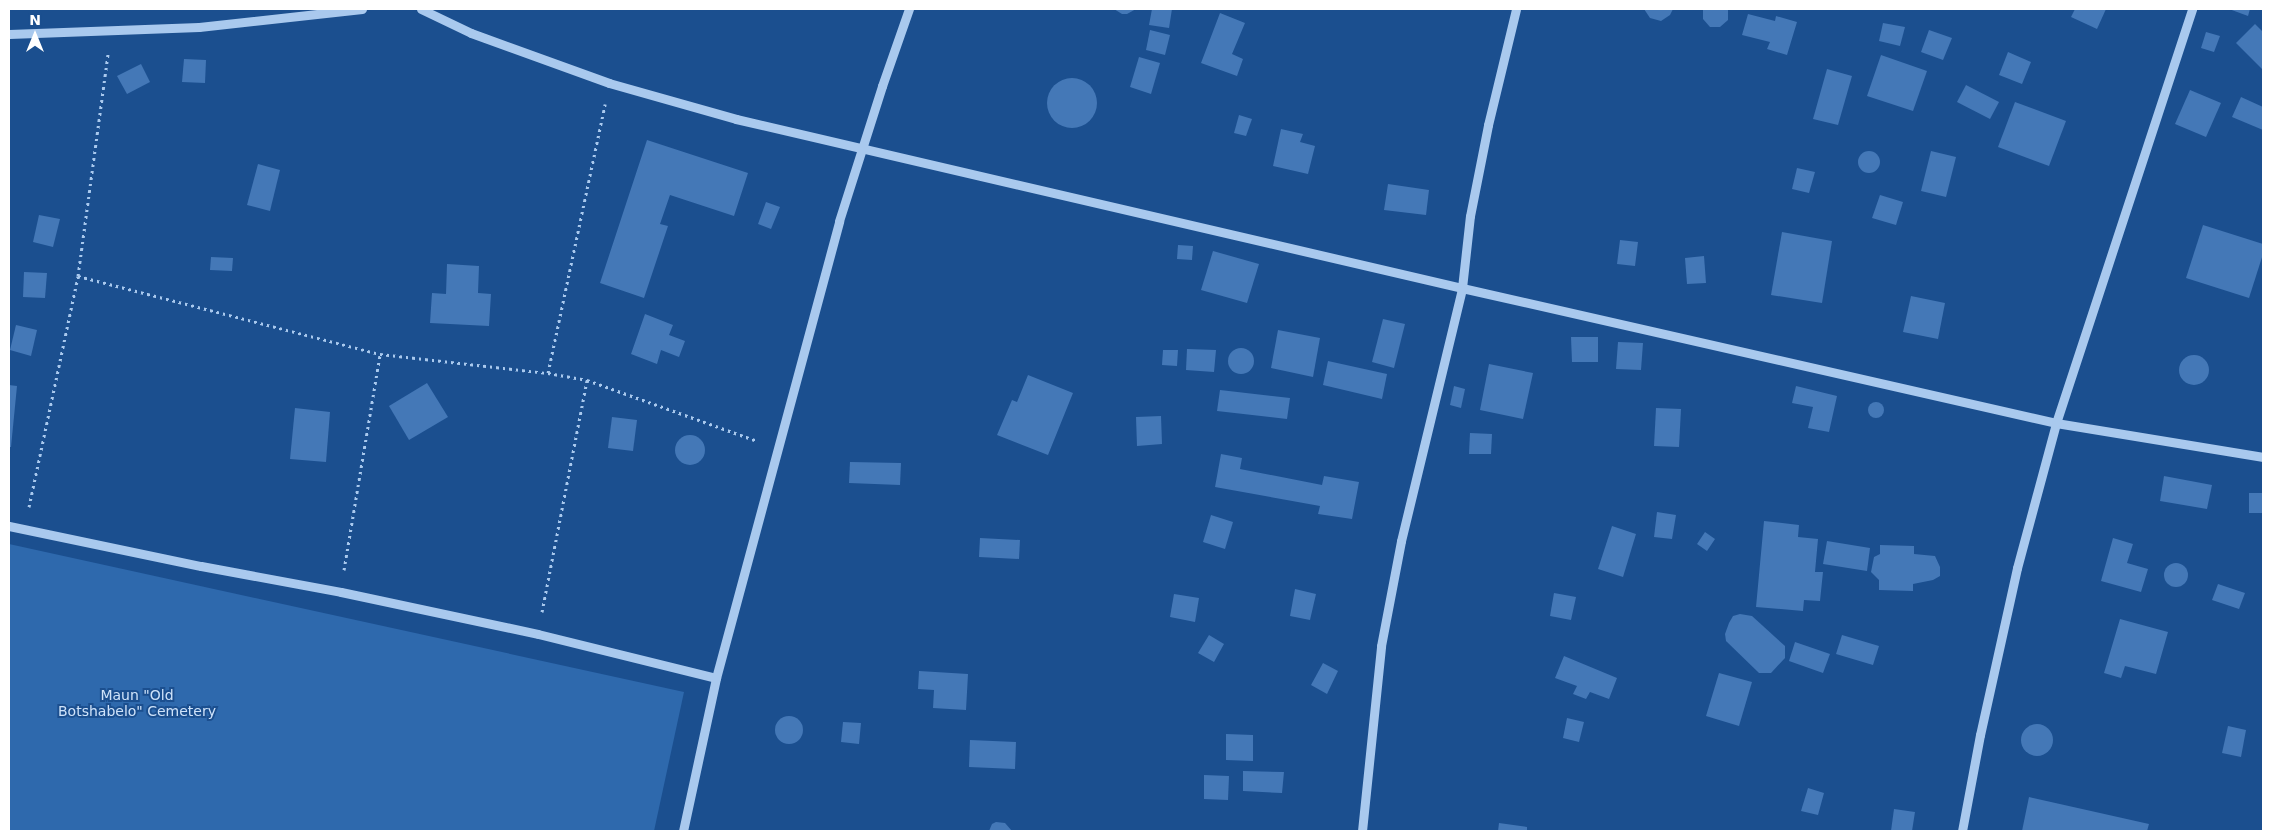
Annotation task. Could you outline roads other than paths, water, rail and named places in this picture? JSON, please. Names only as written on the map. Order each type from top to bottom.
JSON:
[{"type":"street","points":[[9,34],[199,26],[362,9]]},
{"type":"street","points":[[421,9],[471,33],[610,83],[736,119],[1462,288],[2056,423],[2263,457]]},
{"type":"street","points":[[683,831],[716,678],[839,221],[861,149],[909,9]]},
{"type":"street","points":[[1362,831],[1381,646],[1388,608],[1422,446],[1462,288],[1470,216],[1488,124],[1516,9]]},
{"type":"street","points":[[1962,831],[1980,735],[2017,568],[2056,423],[2192,9]]},
{"type":"street","points":[[9,526],[201,566],[341,592],[538,634],[716,678]]},
{"type":"park label","name":"Maun \"Old Botshabelo\" Cemetery","points":[[137,704]]}]
